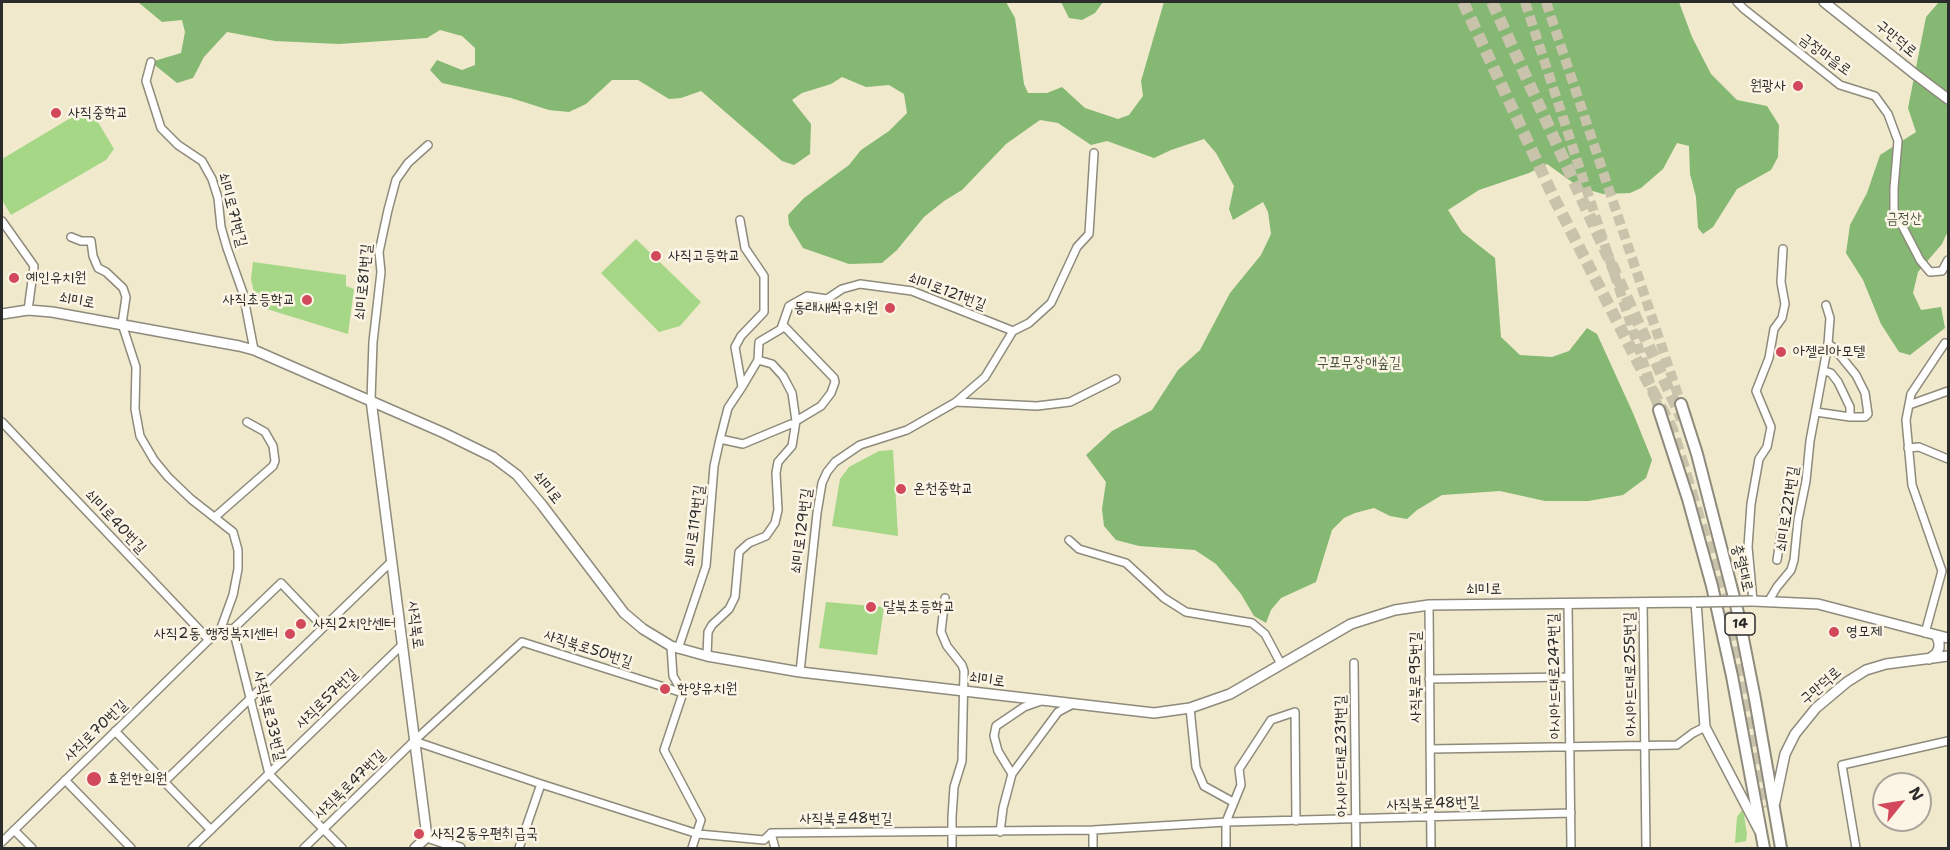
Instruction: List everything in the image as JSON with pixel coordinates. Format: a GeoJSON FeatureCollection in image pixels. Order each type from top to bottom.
{"type":"FeatureCollection","features":[{"type":"Feature","properties":{"kind":"main road","name":"구만덕로"},"geometry":{"type":"LineString","coordinates":[[1824,2],[1948,99]]}},
{"type":"Feature","properties":{"kind":"main road","name":"쇠미로"},"geometry":{"type":"LineString","coordinates":[[2,314],[28,310],[222,342],[254,350],[371,400],[493,457],[517,475],[624,613],[643,629],[675,647],[707,656],[800,672],[1154,713],[1190,708],[1230,694],[1351,624],[1395,610],[1429,605],[1643,602],[1818,604],[1944,636]]}},
{"type":"Feature","properties":{"kind":"main road","name":"사직북로"},"geometry":{"type":"LineString","coordinates":[[371,400],[427,837]]}},
{"type":"Feature","properties":{"kind":"main road","name":"충렬대로"},"geometry":{"type":"LineString","coordinates":[[1681,404],[1703,476],[1738,613],[1781,849]]}},
{"type":"Feature","properties":{"kind":"main road"},"geometry":{"type":"LineString","coordinates":[[1659,410],[1688,499],[1712,586],[1732,676],[1764,849]]}},
{"type":"Feature","properties":{"kind":"main road"},"geometry":{"type":"LineString","coordinates":[[1696,602],[1705,727],[1761,835]]}},
{"type":"Feature","properties":{"kind":"main road"},"geometry":{"type":"LineString","coordinates":[[1929,659],[1936,654],[1939,642],[1944,636]]}},
{"type":"Feature","properties":{"kind":"main road","name":"구만덕로"},"geometry":{"type":"LineString","coordinates":[[1774,808],[1785,754],[1795,734],[1815,708],[1846,682],[1866,670],[1886,664],[1948,656]]}},
{"type":"Feature","properties":{"kind":"main road"},"geometry":{"type":"LineString","coordinates":[[415,849],[427,837],[460,849]]}},
{"type":"Feature","properties":{"kind":"street","name":"금정마을로"},"geometry":{"type":"LineString","coordinates":[[1737,2],[1840,85],[1875,96],[1888,114],[1898,141],[1894,210],[1920,260],[1930,272],[1942,271],[1948,260]]}},
{"type":"Feature","properties":{"kind":"street","name":"쇠미로71번길"},"geometry":{"type":"LineString","coordinates":[[151,62],[146,81],[161,128],[178,146],[202,161],[212,179],[218,198],[221,227],[243,293],[254,350]]}},
{"type":"Feature","properties":{"kind":"street","name":"쇠미로81번길"},"geometry":{"type":"LineString","coordinates":[[371,400],[373,342],[381,272],[379,252],[396,180],[408,163],[428,145]]}},
{"type":"Feature","properties":{"kind":"street","name":"쇠미로129번길"},"geometry":{"type":"LineString","coordinates":[[800,672],[817,513],[822,483],[827,472],[835,462],[860,445],[907,430],[956,402],[985,377],[1013,332],[1029,323],[1052,303],[1077,247],[1089,234],[1094,153]]}},
{"type":"Feature","properties":{"kind":"street"},"geometry":{"type":"LineString","coordinates":[[740,220],[745,248],[764,276],[764,312],[741,336],[735,346],[742,387]]}},
{"type":"Feature","properties":{"kind":"street"},"geometry":{"type":"LineString","coordinates":[[2,221],[34,266],[28,310]]}},
{"type":"Feature","properties":{"kind":"street"},"geometry":{"type":"LineString","coordinates":[[71,237],[81,241],[91,241],[93,256],[98,268],[106,272],[123,288],[126,297],[122,324],[136,367],[135,409],[140,436],[154,460],[168,477],[191,499],[233,532],[238,550],[238,569],[233,595],[221,628],[232,629],[281,584],[324,627]]}},
{"type":"Feature","properties":{"kind":"street"},"geometry":{"type":"LineString","coordinates":[[1753,602],[1748,547],[1751,504],[1760,459],[1767,447],[1771,426],[1756,391],[1769,358],[1774,329],[1782,318],[1785,304],[1781,282],[1783,249]]}},
{"type":"Feature","properties":{"kind":"street","name":"쇠미로121번길"},"geometry":{"type":"LineString","coordinates":[[758,360],[759,342],[781,329],[789,306],[807,296],[827,299],[842,289],[860,284],[912,291],[1013,332]]}},
{"type":"Feature","properties":{"kind":"street","name":"쇠미로221번길"},"geometry":{"type":"LineString","coordinates":[[1768,602],[1791,570],[1806,481],[1810,441],[1828,344],[1830,318],[1826,305]]}},
{"type":"Feature","properties":{"kind":"street"},"geometry":{"type":"LineString","coordinates":[[720,439],[743,444],[795,423],[821,406],[831,393],[834,378],[783,325]]}},
{"type":"Feature","properties":{"kind":"street"},"geometry":{"type":"LineString","coordinates":[[1925,633],[1945,571],[1912,485],[1906,420],[1911,394],[1946,343]]}},
{"type":"Feature","properties":{"kind":"street"},"geometry":{"type":"LineString","coordinates":[[1816,412],[1850,417],[1865,417],[1868,414],[1865,393],[1856,375],[1828,344]]}},
{"type":"Feature","properties":{"kind":"street"},"geometry":{"type":"LineString","coordinates":[[707,656],[708,632],[729,609],[735,597],[739,552],[749,543],[766,536],[776,523],[778,462],[792,446],[795,423],[792,393],[783,376],[772,364],[758,360]]}},
{"type":"Feature","properties":{"kind":"street","name":"쇠미로119번길"},"geometry":{"type":"LineString","coordinates":[[675,647],[706,566],[714,466],[728,408],[758,360]]}},
{"type":"Feature","properties":{"kind":"street"},"geometry":{"type":"LineString","coordinates":[[1824,371],[1831,373],[1841,388],[1850,407],[1850,417]]}},
{"type":"Feature","properties":{"kind":"street"},"geometry":{"type":"LineString","coordinates":[[956,402],[1038,406],[1070,402],[1116,379]]}},
{"type":"Feature","properties":{"kind":"street"},"geometry":{"type":"LineString","coordinates":[[1909,405],[1948,392]]}},
{"type":"Feature","properties":{"kind":"street","name":"쇠미로40번길"},"geometry":{"type":"LineString","coordinates":[[2,422],[209,640]]}},
{"type":"Feature","properties":{"kind":"street"},"geometry":{"type":"LineString","coordinates":[[215,517],[273,466],[275,461],[273,446],[266,432],[247,422]]}},
{"type":"Feature","properties":{"kind":"street"},"geometry":{"type":"LineString","coordinates":[[1908,448],[1919,447],[1948,459]]}},
{"type":"Feature","properties":{"kind":"street"},"geometry":{"type":"LineString","coordinates":[[1778,560],[1787,496]]}},
{"type":"Feature","properties":{"kind":"street"},"geometry":{"type":"LineString","coordinates":[[1784,521],[1798,523]]}},
{"type":"Feature","properties":{"kind":"street"},"geometry":{"type":"LineString","coordinates":[[1069,540],[1079,549],[1126,563],[1164,598],[1186,612],[1252,623],[1264,634],[1281,664]]}},
{"type":"Feature","properties":{"kind":"street"},"geometry":{"type":"LineString","coordinates":[[164,782],[392,561]]}},
{"type":"Feature","properties":{"kind":"street"},"geometry":{"type":"LineString","coordinates":[[945,598],[942,632],[946,646],[962,664],[963,692],[962,761],[954,787],[952,849]]}},
{"type":"Feature","properties":{"kind":"street","name":"아시아드대로255번길"},"geometry":{"type":"LineString","coordinates":[[1643,602],[1646,849]]}},
{"type":"Feature","properties":{"kind":"street","name":"아시아드대로247번길"},"geometry":{"type":"LineString","coordinates":[[1568,604],[1571,849]]}},
{"type":"Feature","properties":{"kind":"street","name":"사직북로95번길"},"geometry":{"type":"LineString","coordinates":[[1429,605],[1431,849]]}},
{"type":"Feature","properties":{"kind":"street","name":"사직로70번길"},"geometry":{"type":"LineString","coordinates":[[2,842],[221,628]]}},
{"type":"Feature","properties":{"kind":"street","name":"사직북로33번길"},"geometry":{"type":"LineString","coordinates":[[232,629],[269,774],[342,849]]}},
{"type":"Feature","properties":{"kind":"street","name":"사직북로50번길"},"geometry":{"type":"LineString","coordinates":[[414,741],[522,642],[682,693]]}},
{"type":"Feature","properties":{"kind":"street","name":"사직로57번길"},"geometry":{"type":"LineString","coordinates":[[192,849],[402,645]]}},
{"type":"Feature","properties":{"kind":"street"},"geometry":{"type":"LineString","coordinates":[[675,647],[673,676],[682,693],[664,750],[701,820],[692,849]]}},
{"type":"Feature","properties":{"kind":"street","name":"아시아드대로231번길"},"geometry":{"type":"LineString","coordinates":[[1354,663],[1356,849]]}},
{"type":"Feature","properties":{"kind":"street"},"geometry":{"type":"LineString","coordinates":[[1429,680],[1569,677]]}},
{"type":"Feature","properties":{"kind":"street"},"geometry":{"type":"LineString","coordinates":[[1012,774],[998,751],[994,736],[996,726],[1024,707],[1041,701]]}},
{"type":"Feature","properties":{"kind":"street"},"geometry":{"type":"LineString","coordinates":[[1000,831],[1003,808],[1012,774],[1058,712],[1072,704]]}},
{"type":"Feature","properties":{"kind":"street"},"geometry":{"type":"LineString","coordinates":[[1190,708],[1197,767],[1204,786],[1233,802]]}},
{"type":"Feature","properties":{"kind":"street"},"geometry":{"type":"LineString","coordinates":[[1226,849],[1226,822],[1241,785],[1239,769],[1271,720],[1295,712],[1296,821]]}},
{"type":"Feature","properties":{"kind":"street","name":"아시아드대로255번길"},"geometry":{"type":"LineString","coordinates":[[1645,746],[1677,745],[1705,727]]}},
{"type":"Feature","properties":{"kind":"street"},"geometry":{"type":"LineString","coordinates":[[116,731],[211,830]]}},
{"type":"Feature","properties":{"kind":"street","name":"사직북로48번길"},"geometry":{"type":"LineString","coordinates":[[414,741],[698,834],[765,840],[771,833],[1093,830],[1226,822],[1571,813]]}},
{"type":"Feature","properties":{"kind":"street","name":"사직북로47번길"},"geometry":{"type":"LineString","coordinates":[[304,849],[414,741]]}},
{"type":"Feature","properties":{"kind":"street"},"geometry":{"type":"LineString","coordinates":[[1856,849],[1842,765],[1948,741]]}},
{"type":"Feature","properties":{"kind":"street","name":"아시아드대로247번길"},"geometry":{"type":"LineString","coordinates":[[1570,748],[1645,746]]}},
{"type":"Feature","properties":{"kind":"street"},"geometry":{"type":"LineString","coordinates":[[1430,749],[1570,748]]}},
{"type":"Feature","properties":{"kind":"street"},"geometry":{"type":"LineString","coordinates":[[65,780],[131,849]]}},
{"type":"Feature","properties":{"kind":"street"},"geometry":{"type":"LineString","coordinates":[[519,849],[541,784]]}},
{"type":"Feature","properties":{"kind":"street"},"geometry":{"type":"LineString","coordinates":[[14,830],[32,849]]}},
{"type":"Feature","properties":{"kind":"street"},"geometry":{"type":"LineString","coordinates":[[1093,830],[1094,849]]}},
{"type":"Feature","properties":{"kind":"street"},"geometry":{"type":"LineString","coordinates":[[771,833],[775,849]]}},
{"type":"Feature","properties":{"kind":"green space","name":"구포무장애숲길"},"geometry":{"type":"Polygon","coordinates":[[[138,2],[1006,2],[1015,18],[1024,84],[1028,93],[1047,93],[1062,87],[1085,108],[1118,119],[1129,115],[1143,96],[1141,81],[1164,2],[1679,2],[1692,37],[1711,74],[1737,100],[1767,106],[1779,125],[1778,157],[1771,170],[1737,189],[1713,227],[1703,234],[1698,228],[1696,197],[1690,174],[1689,146],[1677,143],[1663,169],[1641,188],[1630,193],[1603,194],[1579,187],[1547,164],[1529,173],[1479,190],[1448,210],[1462,232],[1495,258],[1501,337],[1520,355],[1552,357],[1569,351],[1587,328],[1597,334],[1652,460],[1646,478],[1623,495],[1588,501],[1545,501],[1500,491],[1442,495],[1407,519],[1390,516],[1374,508],[1355,513],[1344,518],[1332,530],[1316,582],[1281,598],[1271,610],[1266,623],[1254,616],[1241,594],[1216,564],[1195,550],[1139,546],[1116,540],[1104,526],[1102,509],[1106,482],[1086,455],[1112,431],[1152,410],[1178,370],[1200,350],[1230,293],[1261,255],[1271,234],[1268,212],[1263,202],[1233,220],[1229,209],[1234,186],[1216,153],[1204,139],[1154,158],[1107,141],[1091,145],[1058,123],[1040,120],[1006,144],[962,190],[924,217],[897,250],[882,263],[849,264],[803,248],[789,225],[788,215],[804,198],[849,165],[861,150],[889,131],[907,113],[904,94],[889,85],[866,87],[842,77],[831,84],[802,93],[792,100],[811,124],[810,154],[794,165],[782,161],[701,91],[681,98],[669,99],[638,80],[612,80],[586,104],[569,112],[549,110],[511,98],[442,83],[430,70],[437,60],[462,70],[475,65],[475,48],[462,36],[440,30],[427,38],[339,44],[275,41],[227,32],[204,57],[193,78],[177,83],[151,62],[181,53],[185,32],[182,20],[162,22],[138,2]]]}},
{"type":"Feature","properties":{"kind":"green space"},"geometry":{"type":"Polygon","coordinates":[[[1061,2],[1103,2],[1095,13],[1082,20],[1069,18],[1061,2]]]}},
{"type":"Feature","properties":{"kind":"green space","name":"금정산"},"geometry":{"type":"Polygon","coordinates":[[[1939,2],[1948,2],[1948,231],[1942,244],[1918,272],[1913,293],[1921,310],[1941,307],[1945,328],[1910,355],[1899,352],[1881,324],[1863,280],[1846,253],[1850,225],[1867,193],[1880,155],[1916,132],[1908,108],[1926,17],[1939,2]]]}},
{"type":"Feature","properties":{"kind":"green space"},"geometry":{"type":"Polygon","coordinates":[[[89,107],[114,149],[106,160],[11,215],[2,200],[2,159],[89,107]]]}},
{"type":"Feature","properties":{"kind":"green space"},"geometry":{"type":"Polygon","coordinates":[[[636,239],[701,302],[680,326],[659,332],[601,273],[636,239]]]}},
{"type":"Feature","properties":{"kind":"green space"},"geometry":{"type":"Polygon","coordinates":[[[253,262],[346,275],[346,286],[354,289],[348,334],[257,306],[251,279],[253,262]]]}},
{"type":"Feature","properties":{"kind":"green space"},"geometry":{"type":"Polygon","coordinates":[[[893,450],[898,536],[832,526],[840,479],[849,467],[879,451],[893,450]]]}},
{"type":"Feature","properties":{"kind":"green space"},"geometry":{"type":"Polygon","coordinates":[[[826,602],[884,607],[877,655],[819,648],[826,602]]]}},
{"type":"Feature","properties":{"kind":"green space"},"geometry":{"type":"Polygon","coordinates":[[[1742,810],[1747,834],[1746,841],[1735,843],[1737,817],[1742,810]]]}},
{"type":"Feature","properties":{"kind":"tunnel"},"geometry":{"type":"LineString","coordinates":[[1463,2],[1553,196],[1672,429],[1729,617],[1762,808]]}},
{"type":"Feature","properties":{"kind":"tunnel"},"geometry":{"type":"LineString","coordinates":[[1492,2],[1682,419]]}},
{"type":"Feature","properties":{"kind":"tunnel"},"geometry":{"type":"LineString","coordinates":[[1525,2],[1659,410]]}},
{"type":"Feature","properties":{"kind":"tunnel"},"geometry":{"type":"LineString","coordinates":[[1546,2],[1681,404]]}},
{"type":"Feature","properties":{"kind":"place","name":"원광사"},"geometry":{"type":"Point","coordinates":[1798,86]}},
{"type":"Feature","properties":{"kind":"place","name":"사직중학교"},"geometry":{"type":"Point","coordinates":[56,113]}},
{"type":"Feature","properties":{"kind":"place","name":"사직고등학교"},"geometry":{"type":"Point","coordinates":[656,256]}},
{"type":"Feature","properties":{"kind":"place","name":"예인유치원"},"geometry":{"type":"Point","coordinates":[14,278]}},
{"type":"Feature","properties":{"kind":"place","name":"사직초등학교"},"geometry":{"type":"Point","coordinates":[307,300]}},
{"type":"Feature","properties":{"kind":"place","name":"동래새싹유치원"},"geometry":{"type":"Point","coordinates":[890,308]}},
{"type":"Feature","properties":{"kind":"place","name":"아젤리아모텔"},"geometry":{"type":"Point","coordinates":[1781,352]}},
{"type":"Feature","properties":{"kind":"place","name":"온천중학교"},"geometry":{"type":"Point","coordinates":[901,489]}},
{"type":"Feature","properties":{"kind":"place","name":"달북초등학교"},"geometry":{"type":"Point","coordinates":[871,607]}},
{"type":"Feature","properties":{"kind":"place","name":"사직2치안센터"},"geometry":{"type":"Point","coordinates":[301,624]}},
{"type":"Feature","properties":{"kind":"place","name":"영모제"},"geometry":{"type":"Point","coordinates":[1834,632]}},
{"type":"Feature","properties":{"kind":"place","name":"사직2동 행정복지센터"},"geometry":{"type":"Point","coordinates":[290,634]}},
{"type":"Feature","properties":{"kind":"place","name":"한양유치원"},"geometry":{"type":"Point","coordinates":[665,689]}},
{"type":"Feature","properties":{"kind":"place","name":"효원한의원"},"geometry":{"type":"Point","coordinates":[94,779]}},
{"type":"Feature","properties":{"kind":"place","name":"사직2동우편취급국"},"geometry":{"type":"Point","coordinates":[419,834]}}]}
